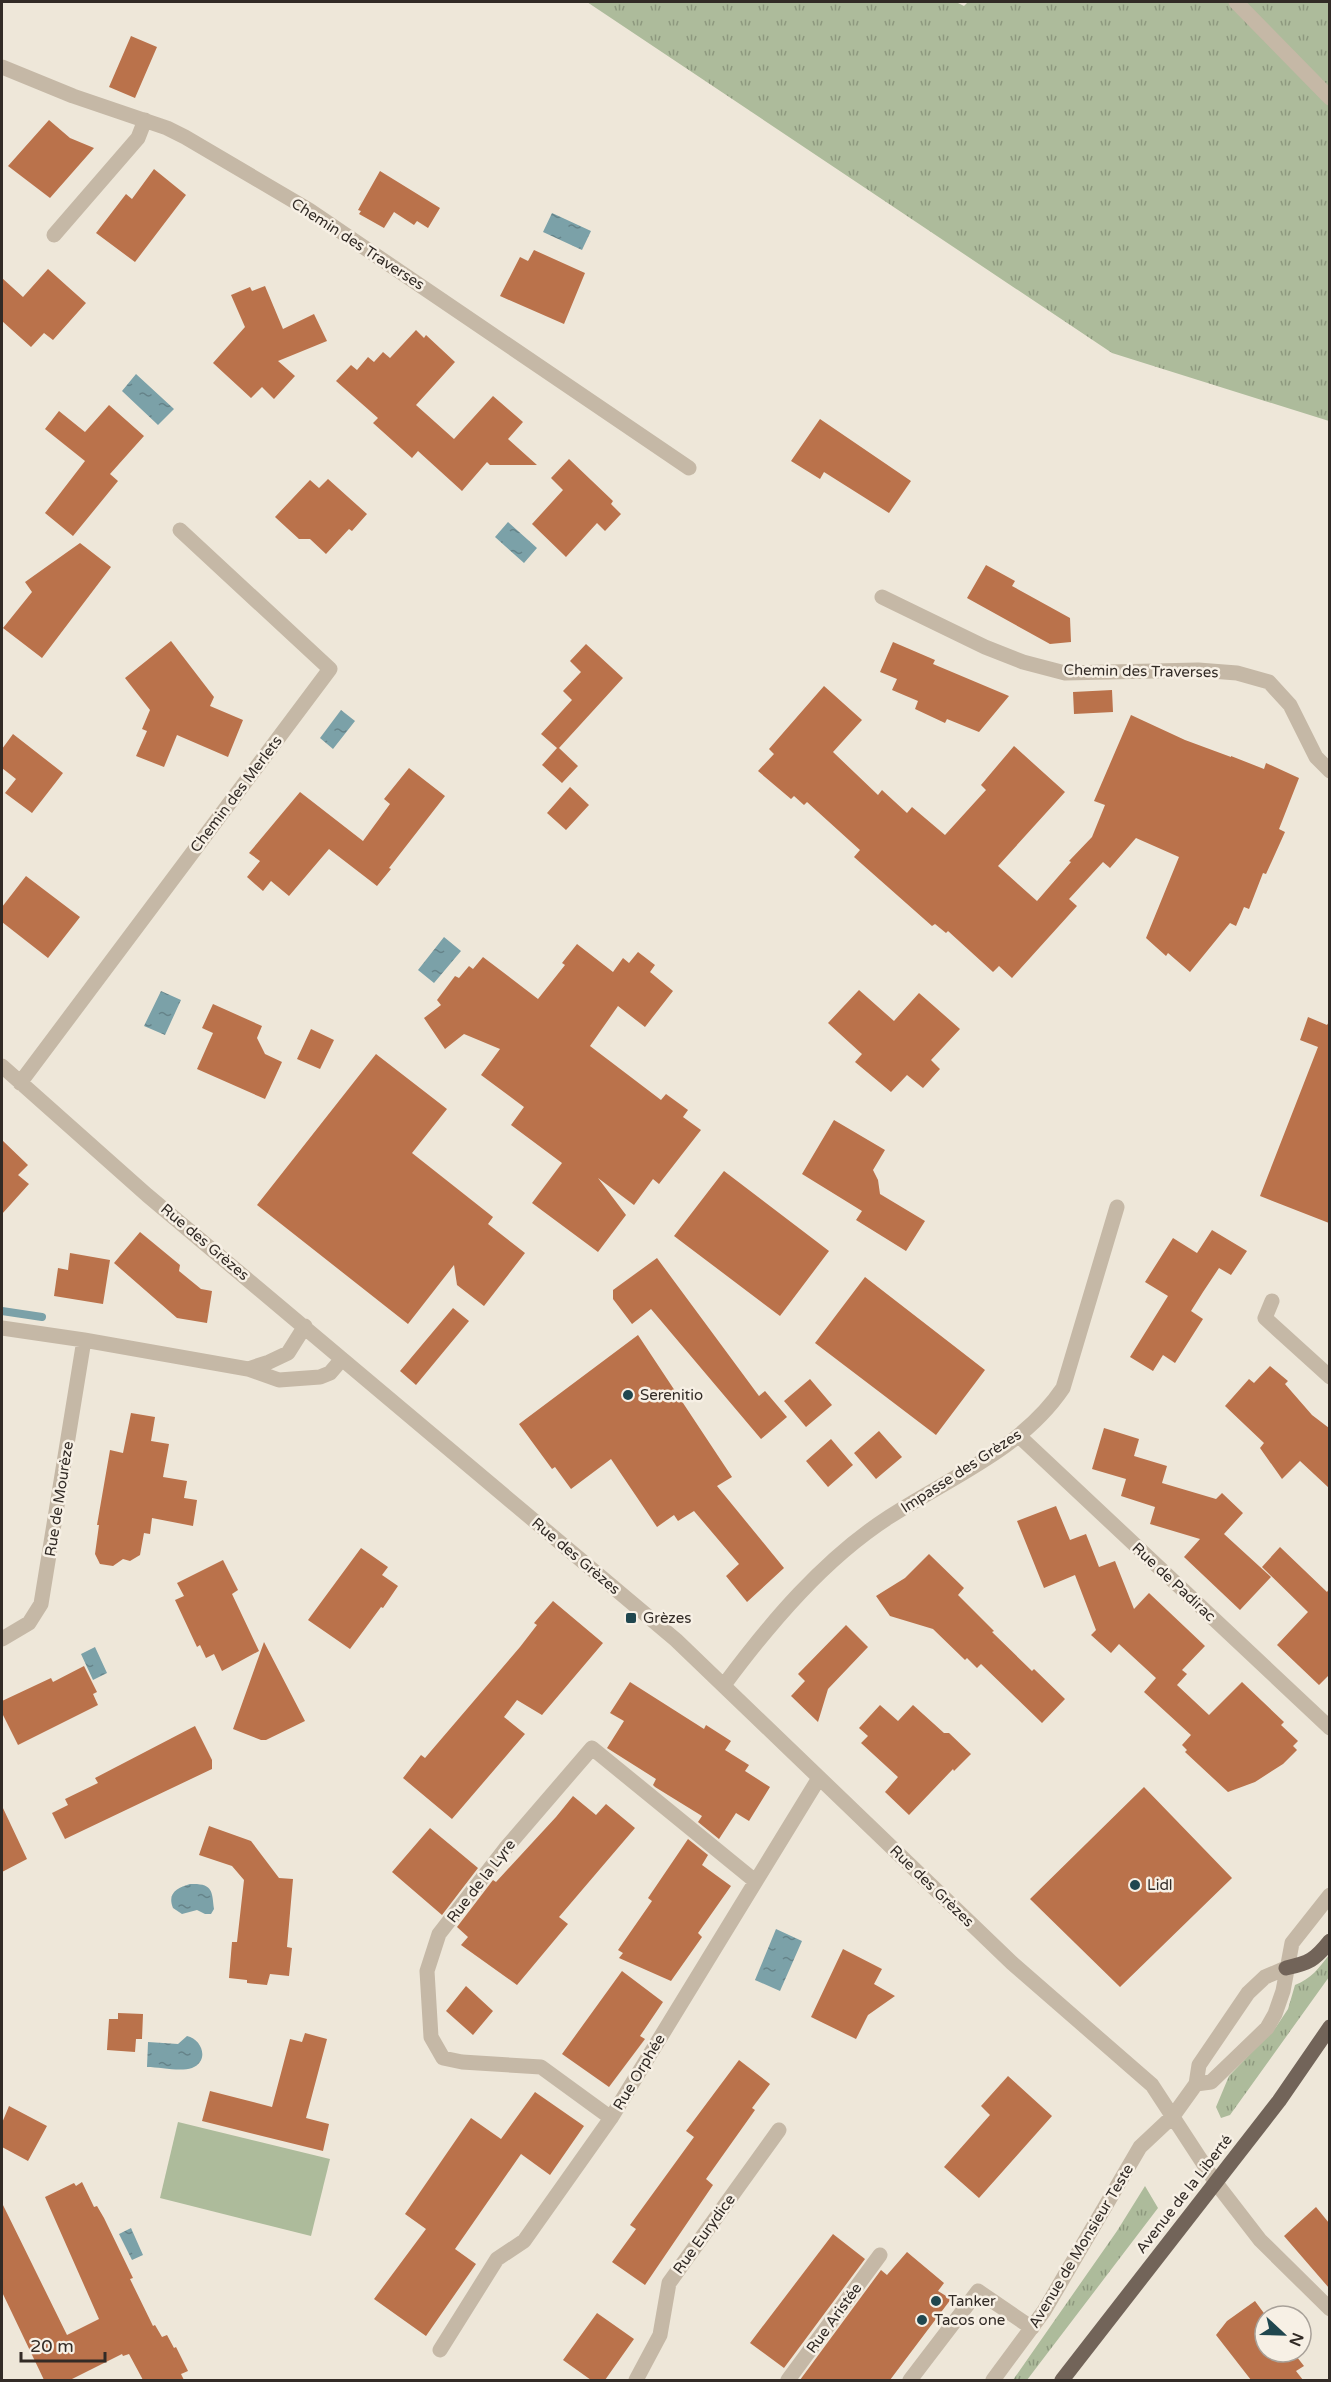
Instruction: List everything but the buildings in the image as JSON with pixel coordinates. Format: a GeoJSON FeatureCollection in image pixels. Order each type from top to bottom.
{"type":"FeatureCollection","features":[{"type":"Feature","properties":{"kind":"main road"},"geometry":{"type":"LineString","coordinates":[[1286,1968],[1305,1964],[1317,1957],[1329,1941]]}},
{"type":"Feature","properties":{"kind":"main road","name":"Avenue de la Liberté"},"geometry":{"type":"LineString","coordinates":[[1062,2380],[1279,2101],[1329,2027]]}},
{"type":"Feature","properties":{"kind":"street"},"geometry":{"type":"LineString","coordinates":[[1236,2],[1329,98]]}},
{"type":"Feature","properties":{"kind":"street","name":"Chemin des Traverses"},"geometry":{"type":"LineString","coordinates":[[2,67],[185,137],[309,210],[689,468]]}},
{"type":"Feature","properties":{"kind":"street"},"geometry":{"type":"LineString","coordinates":[[54,235],[138,138],[145,120]]}},
{"type":"Feature","properties":{"kind":"street","name":"Chemin des Merlets"},"geometry":{"type":"LineString","coordinates":[[20,1083],[330,669],[180,530]]}},
{"type":"Feature","properties":{"kind":"street","name":"Chemin des Traverses"},"geometry":{"type":"LineString","coordinates":[[882,597],[1023,662],[1065,673],[1198,670],[1237,673],[1269,682],[1290,705],[1316,757],[1329,771]]}},
{"type":"Feature","properties":{"kind":"street","name":"Rue des Grèzes"},"geometry":{"type":"LineString","coordinates":[[2,1066],[147,1195],[638,1608],[724,1685],[1012,1963],[1152,2085],[1216,2183],[1260,2241],[1329,2309]]}},
{"type":"Feature","properties":{"kind":"street","name":"Impasse des Grèzes"},"geometry":{"type":"LineString","coordinates":[[724,1685],[779,1616],[856,1540],[1019,1436],[1051,1407],[1063,1388],[1118,1207]]}},
{"type":"Feature","properties":{"kind":"street"},"geometry":{"type":"LineString","coordinates":[[1272,1301],[1265,1318],[1329,1377]]}},
{"type":"Feature","properties":{"kind":"street"},"geometry":{"type":"LineString","coordinates":[[248,1369],[288,1353],[305,1326]]}},
{"type":"Feature","properties":{"kind":"street"},"geometry":{"type":"LineString","coordinates":[[2,1328],[248,1369],[279,1380],[320,1377],[330,1373],[342,1359]]}},
{"type":"Feature","properties":{"kind":"street","name":"Rue de Mourèze"},"geometry":{"type":"LineString","coordinates":[[2,1639],[29,1623],[41,1604],[84,1340]]}},
{"type":"Feature","properties":{"kind":"street","name":"Rue de Padirac"},"geometry":{"type":"LineString","coordinates":[[1019,1436],[1329,1728]]}},
{"type":"Feature","properties":{"kind":"street","name":"Rue de la Lyre"},"geometry":{"type":"LineString","coordinates":[[611,2118],[541,2067],[462,2062],[444,2058],[431,2037],[427,1971],[439,1934],[505,1849],[592,1748],[755,1881]]}},
{"type":"Feature","properties":{"kind":"street","name":"Rue Orphée"},"geometry":{"type":"LineString","coordinates":[[440,2350],[497,2259],[524,2241],[611,2118],[819,1778]]}},
{"type":"Feature","properties":{"kind":"street"},"geometry":{"type":"LineString","coordinates":[[1286,1968],[1265,1977],[1248,1993],[1199,2065],[1196,2084],[1211,2082],[1266,2028],[1275,2014],[1283,1991],[1292,1943],[1329,1895]]}},
{"type":"Feature","properties":{"kind":"street","name":"Avenue de Monsieur Teste"},"geometry":{"type":"LineString","coordinates":[[993,2380],[1032,2328],[1140,2147],[1173,2116],[1196,2084]]}},
{"type":"Feature","properties":{"kind":"street","name":"Rue Eurydice"},"geometry":{"type":"LineString","coordinates":[[636,2380],[660,2335],[669,2283],[778,2130]]}},
{"type":"Feature","properties":{"kind":"street","name":"Rue Aristée"},"geometry":{"type":"LineString","coordinates":[[788,2380],[880,2255]]}},
{"type":"Feature","properties":{"kind":"street"},"geometry":{"type":"LineString","coordinates":[[910,2380],[978,2291],[1032,2328]]}},
{"type":"Feature","properties":{"kind":"green space"},"geometry":{"type":"Polygon","coordinates":[[[587,2],[956,2],[964,6],[968,2],[1329,2],[1329,421],[1112,353],[587,2]]]}},
{"type":"Feature","properties":{"kind":"green space"},"geometry":{"type":"Polygon","coordinates":[[[1329,1955],[1329,1977],[1230,2115],[1221,2118],[1216,2107],[1229,2076],[1276,2027],[1288,2009],[1295,1985],[1318,1969],[1329,1955]]]}},
{"type":"Feature","properties":{"kind":"green space"},"geometry":{"type":"Polygon","coordinates":[[[178,2122],[330,2159],[311,2236],[160,2198],[178,2122]]]}},
{"type":"Feature","properties":{"kind":"green space"},"geometry":{"type":"Polygon","coordinates":[[[1145,2186],[1158,2208],[1027,2380],[1013,2380],[1117,2231],[1145,2186]]]}},
{"type":"Feature","properties":{"kind":"water"},"geometry":{"type":"Polygon","coordinates":[[[552,213],[591,231],[582,250],[543,232],[552,213]]]}},
{"type":"Feature","properties":{"kind":"water"},"geometry":{"type":"Polygon","coordinates":[[[136,374],[174,409],[158,425],[122,391],[136,374]]]}},
{"type":"Feature","properties":{"kind":"water"},"geometry":{"type":"Polygon","coordinates":[[[508,522],[537,548],[524,563],[495,537],[508,522]]]}},
{"type":"Feature","properties":{"kind":"water"},"geometry":{"type":"Polygon","coordinates":[[[341,710],[355,721],[333,749],[320,738],[341,710]]]}},
{"type":"Feature","properties":{"kind":"water"},"geometry":{"type":"Polygon","coordinates":[[[444,937],[461,951],[434,983],[418,970],[444,937]]]}},
{"type":"Feature","properties":{"kind":"water"},"geometry":{"type":"Polygon","coordinates":[[[161,991],[181,1000],[165,1035],[144,1026],[161,991]]]}},
{"type":"Feature","properties":{"kind":"water"},"geometry":{"type":"Polygon","coordinates":[[[95,1647],[107,1673],[93,1680],[81,1654],[95,1647]]]}},
{"type":"Feature","properties":{"kind":"water"},"geometry":{"type":"Polygon","coordinates":[[[190,1884],[203,1885],[210,1889],[214,1909],[211,1914],[197,1910],[182,1914],[173,1908],[171,1898],[174,1892],[190,1884]]]}},
{"type":"Feature","properties":{"kind":"water"},"geometry":{"type":"Polygon","coordinates":[[[776,1929],[802,1941],[780,1991],[755,1980],[776,1929]]]}},
{"type":"Feature","properties":{"kind":"water"},"geometry":{"type":"Polygon","coordinates":[[[187,2036],[197,2041],[202,2050],[198,2065],[182,2070],[147,2067],[148,2042],[178,2044],[187,2036]]]}},
{"type":"Feature","properties":{"kind":"water"},"geometry":{"type":"Polygon","coordinates":[[[131,2228],[143,2255],[132,2260],[119,2234],[131,2228]]]}},
{"type":"Feature","properties":{"kind":"waterway"},"geometry":{"type":"LineString","coordinates":[[2,1311],[42,1317]]}},
{"type":"Feature","properties":{"kind":"place","name":"Serenitio"},"geometry":{"type":"Point","coordinates":[628,1395]}},
{"type":"Feature","properties":{"kind":"place","name":"Grèzes"},"geometry":{"type":"Point","coordinates":[631,1618]}},
{"type":"Feature","properties":{"kind":"place","name":"Lidl"},"geometry":{"type":"Point","coordinates":[1135,1885]}},
{"type":"Feature","properties":{"kind":"place","name":"Tanker"},"geometry":{"type":"Point","coordinates":[936,2301]}},
{"type":"Feature","properties":{"kind":"place","name":"Tacos one"},"geometry":{"type":"Point","coordinates":[922,2320]}}]}
